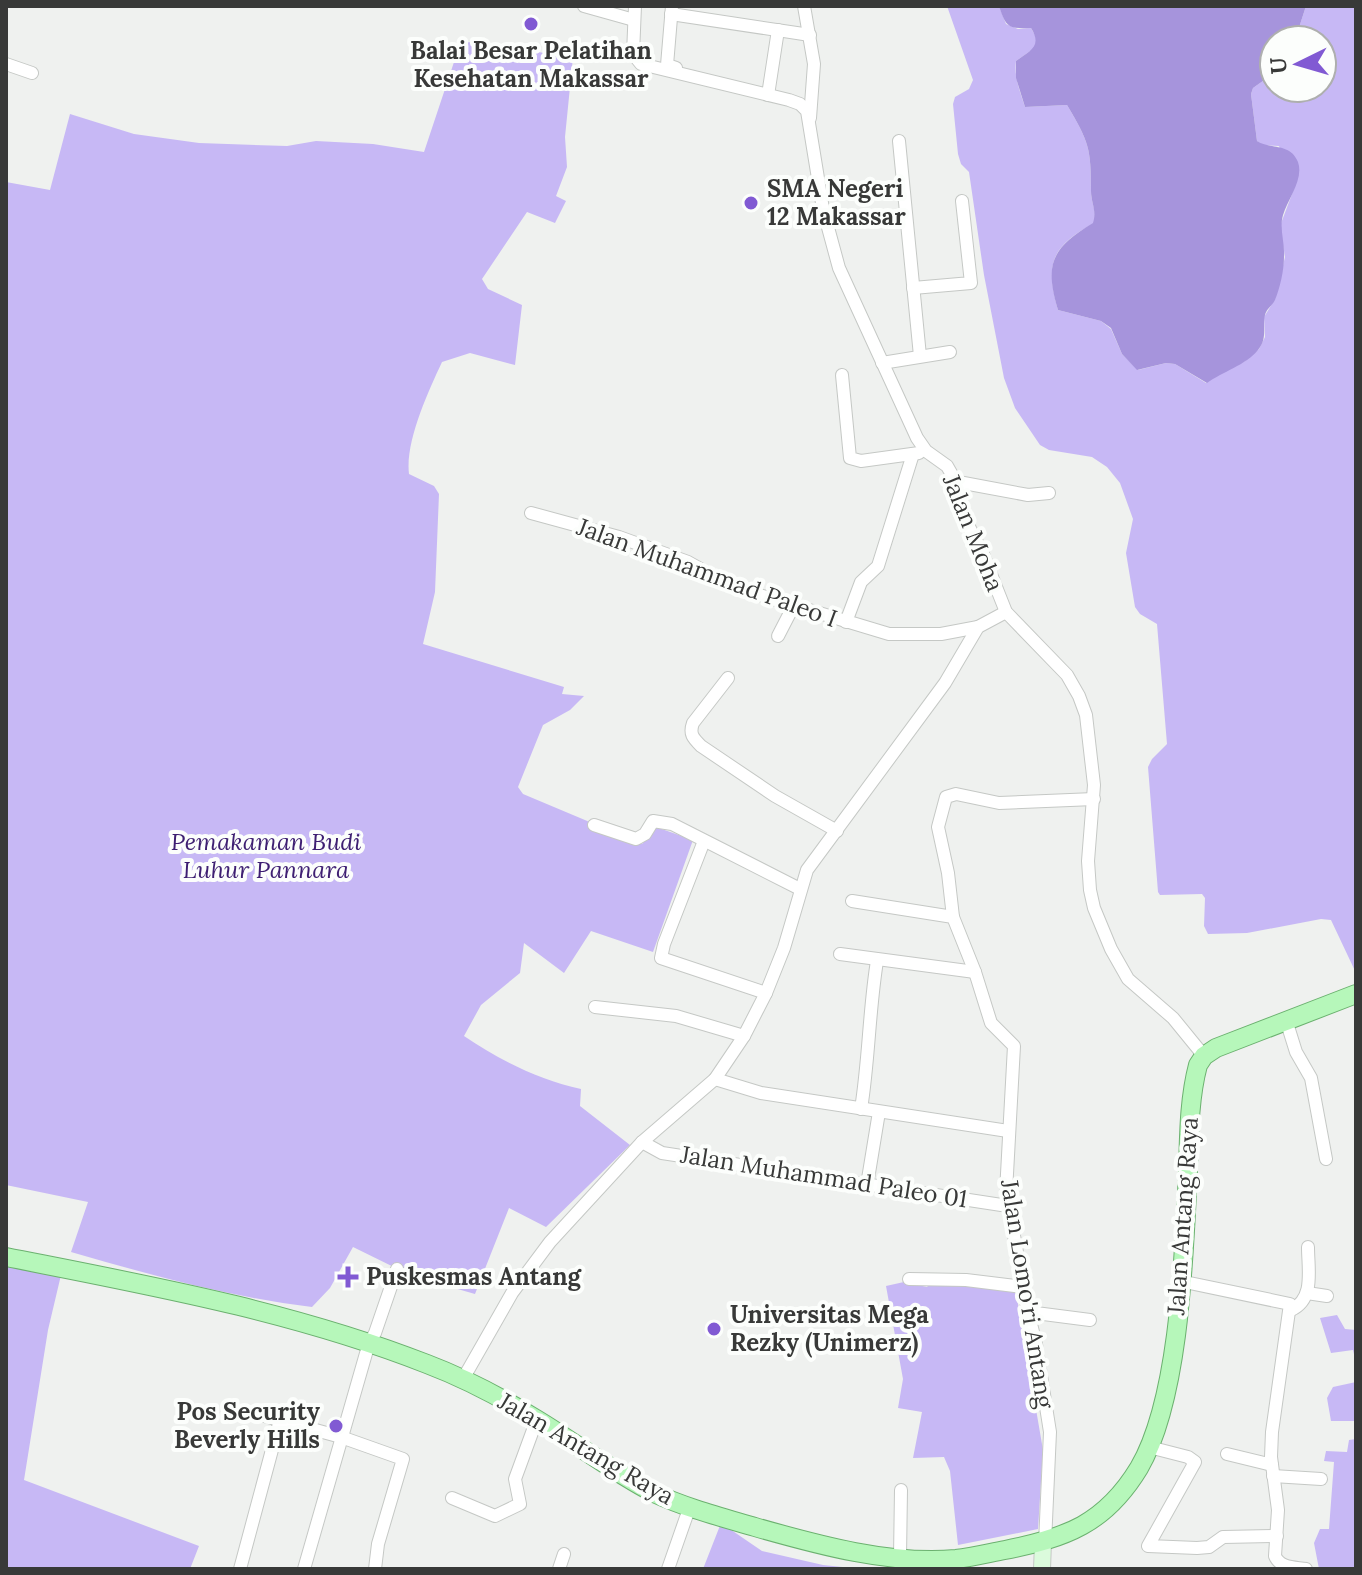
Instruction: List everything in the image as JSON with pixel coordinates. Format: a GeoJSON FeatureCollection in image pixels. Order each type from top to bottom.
{"type":"FeatureCollection","features":[{"type":"Feature","properties":{"kind":"main road"},"geometry":{"type":"LineString","coordinates":[[1204,1056],[1216,1048],[1356,994]]}},
{"type":"Feature","properties":{"kind":"main road","name":"Jalan Antang Raya"},"geometry":{"type":"LineString","coordinates":[[6,1257],[255,1310],[369,1343],[463,1379],[537,1419],[639,1485],[690,1506],[800,1541],[839,1549],[900,1557],[952,1559],[1044,1543],[1066,1535],[1112,1506],[1149,1447],[1163,1406],[1180,1281],[1194,1086],[1198,1065],[1204,1056]]}},
{"type":"Feature","properties":{"kind":"main road"},"geometry":{"type":"LineString","coordinates":[[1042,1569],[1044,1543]]}},
{"type":"Feature","properties":{"kind":"street"},"geometry":{"type":"LineString","coordinates":[[584,6],[626,14]]}},
{"type":"Feature","properties":{"kind":"street"},"geometry":{"type":"LineString","coordinates":[[626,14],[635,6]]}},
{"type":"Feature","properties":{"kind":"street","name":"Jalan Moha"},"geometry":{"type":"LineString","coordinates":[[804,6],[814,64],[810,118],[830,236],[839,268],[917,438],[919,452],[947,466],[966,521],[1006,612],[1067,675],[1079,696],[1088,731],[1094,799],[1088,861],[1092,899],[1101,926],[1128,979],[1173,1018],[1204,1056]]}},
{"type":"Feature","properties":{"kind":"street"},"geometry":{"type":"LineString","coordinates":[[767,94],[760,86],[667,65],[671,10],[810,35]]}},
{"type":"Feature","properties":{"kind":"street"},"geometry":{"type":"LineString","coordinates":[[626,14],[633,54],[641,64],[800,104],[810,118]]}},
{"type":"Feature","properties":{"kind":"street"},"geometry":{"type":"LineString","coordinates":[[767,94],[778,30]]}},
{"type":"Feature","properties":{"kind":"street"},"geometry":{"type":"LineString","coordinates":[[6,64],[32,73]]}},
{"type":"Feature","properties":{"kind":"street"},"geometry":{"type":"LineString","coordinates":[[899,141],[920,356]]}},
{"type":"Feature","properties":{"kind":"street"},"geometry":{"type":"LineString","coordinates":[[913,288],[971,283],[962,201]]}},
{"type":"Feature","properties":{"kind":"street"},"geometry":{"type":"LineString","coordinates":[[882,363],[950,352]]}},
{"type":"Feature","properties":{"kind":"street"},"geometry":{"type":"LineString","coordinates":[[842,375],[850,458],[861,461],[919,452],[878,566],[861,582],[846,622]]}},
{"type":"Feature","properties":{"kind":"street"},"geometry":{"type":"LineString","coordinates":[[953,481],[1028,495],[1049,493]]}},
{"type":"Feature","properties":{"kind":"street","name":"Jalan Muhammad Paleo I"},"geometry":{"type":"LineString","coordinates":[[531,513],[662,552],[704,569],[724,582],[846,622],[901,635],[941,634],[978,627]]}},
{"type":"Feature","properties":{"kind":"street"},"geometry":{"type":"LineString","coordinates":[[778,636],[794,605]]}},
{"type":"Feature","properties":{"kind":"street"},"geometry":{"type":"LineString","coordinates":[[463,1379],[512,1293],[535,1260],[642,1142],[715,1079],[744,1036],[766,993],[784,948],[807,870],[945,683],[978,627],[1006,612]]}},
{"type":"Feature","properties":{"kind":"street"},"geometry":{"type":"LineString","coordinates":[[728,678],[693,723],[690,731],[692,737],[775,796],[837,831]]}},
{"type":"Feature","properties":{"kind":"street"},"geometry":{"type":"LineString","coordinates":[[840,954],[975,972],[953,917],[938,827],[946,797],[956,794],[999,803],[1094,799]]}},
{"type":"Feature","properties":{"kind":"street"},"geometry":{"type":"LineString","coordinates":[[594,825],[640,839],[653,821],[672,824],[800,889]]}},
{"type":"Feature","properties":{"kind":"street"},"geometry":{"type":"LineString","coordinates":[[704,841],[661,958],[766,993]]}},
{"type":"Feature","properties":{"kind":"street"},"geometry":{"type":"LineString","coordinates":[[852,901],[953,917]]}},
{"type":"Feature","properties":{"kind":"street"},"geometry":{"type":"LineString","coordinates":[[861,1109],[871,1039],[871,997],[877,961]]}},
{"type":"Feature","properties":{"kind":"street","name":"Jalan Lomo'ri Antang"},"geometry":{"type":"LineString","coordinates":[[975,972],[991,1023],[1014,1046],[1008,1131],[1008,1206],[1050,1432],[1044,1543]]}},
{"type":"Feature","properties":{"kind":"street"},"geometry":{"type":"LineString","coordinates":[[595,1007],[676,1016],[744,1036]]}},
{"type":"Feature","properties":{"kind":"street"},"geometry":{"type":"LineString","coordinates":[[1286,1020],[1296,1052],[1311,1078],[1326,1159]]}},
{"type":"Feature","properties":{"kind":"street"},"geometry":{"type":"LineString","coordinates":[[715,1079],[761,1093],[1008,1131]]}},
{"type":"Feature","properties":{"kind":"street"},"geometry":{"type":"LineString","coordinates":[[867,1185],[879,1112]]}},
{"type":"Feature","properties":{"kind":"street","name":"Jalan Muhammad Paleo 01"},"geometry":{"type":"LineString","coordinates":[[642,1142],[662,1153],[1008,1206]]}},
{"type":"Feature","properties":{"kind":"street"},"geometry":{"type":"LineString","coordinates":[[1291,1310],[1303,1303],[1307,1293],[1308,1247]]}},
{"type":"Feature","properties":{"kind":"street"},"geometry":{"type":"LineString","coordinates":[[304,1569],[369,1343],[397,1269]]}},
{"type":"Feature","properties":{"kind":"street"},"geometry":{"type":"LineString","coordinates":[[909,1279],[966,1280],[1023,1287]]}},
{"type":"Feature","properties":{"kind":"street"},"geometry":{"type":"LineString","coordinates":[[1180,1281],[1289,1302],[1291,1310],[1271,1445],[1278,1510],[1275,1556],[1286,1566],[1306,1569]]}},
{"type":"Feature","properties":{"kind":"street"},"geometry":{"type":"LineString","coordinates":[[1307,1293],[1327,1296]]}},
{"type":"Feature","properties":{"kind":"street"},"geometry":{"type":"LineString","coordinates":[[1028,1312],[1090,1320]]}},
{"type":"Feature","properties":{"kind":"street"},"geometry":{"type":"LineString","coordinates":[[261,1415],[341,1437],[397,1456],[403,1461],[378,1544],[375,1569]]}},
{"type":"Feature","properties":{"kind":"street"},"geometry":{"type":"LineString","coordinates":[[452,1498],[495,1516],[520,1504],[515,1479],[537,1419]]}},
{"type":"Feature","properties":{"kind":"street"},"geometry":{"type":"LineString","coordinates":[[240,1569],[280,1420]]}},
{"type":"Feature","properties":{"kind":"street"},"geometry":{"type":"LineString","coordinates":[[1149,1447],[1188,1457],[1195,1462],[1148,1545],[1150,1547],[1209,1547],[1223,1537],[1277,1536]]}},
{"type":"Feature","properties":{"kind":"street"},"geometry":{"type":"LineString","coordinates":[[1227,1454],[1273,1470],[1321,1479]]}},
{"type":"Feature","properties":{"kind":"street"},"geometry":{"type":"LineString","coordinates":[[900,1557],[901,1490]]}},
{"type":"Feature","properties":{"kind":"street"},"geometry":{"type":"LineString","coordinates":[[668,1569],[690,1506]]}},
{"type":"Feature","properties":{"kind":"street"},"geometry":{"type":"LineString","coordinates":[[559,1569],[564,1554]]}},
{"type":"Feature","properties":{"kind":"green space"},"geometry":{"type":"Polygon","coordinates":[[[947,6],[999,6],[1006,24],[1018,29],[1031,28],[1036,37],[1036,47],[1016,61],[1017,79],[1025,107],[1067,105],[1084,137],[1089,155],[1094,223],[1068,240],[1055,258],[1052,280],[1058,310],[1101,321],[1111,329],[1122,354],[1138,370],[1166,363],[1175,364],[1206,383],[1224,370],[1245,361],[1259,349],[1265,337],[1264,317],[1275,299],[1285,257],[1280,226],[1295,186],[1279,146],[1262,145],[1257,141],[1251,94],[1253,88],[1258,84],[1258,104],[1338,104],[1338,24],[1300,24],[1306,6],[1356,6],[1356,973],[1331,920],[1321,919],[1247,933],[1208,934],[1204,926],[1205,898],[1202,894],[1160,895],[1158,892],[1148,767],[1167,744],[1157,624],[1140,614],[1135,607],[1126,553],[1133,519],[1120,483],[1107,467],[1092,457],[1049,450],[1040,445],[1015,408],[1004,378],[984,275],[969,172],[961,164],[958,154],[953,104],[955,97],[969,89],[973,80],[947,6]]]}},
{"type":"Feature","properties":{"kind":"green space","name":"Pemakaman Budi Luhur Pannara"},"geometry":{"type":"Polygon","coordinates":[[[461,41],[573,57],[565,137],[567,167],[556,196],[566,201],[555,223],[527,212],[482,279],[488,289],[522,305],[515,365],[470,353],[442,362],[419,417],[410,447],[409,474],[434,486],[439,494],[435,592],[423,644],[564,687],[562,694],[584,696],[570,710],[543,725],[518,787],[523,794],[642,844],[656,827],[693,840],[653,952],[591,931],[564,973],[524,943],[520,973],[481,1005],[464,1036],[520,1068],[581,1089],[580,1106],[630,1145],[546,1227],[509,1208],[475,1294],[412,1276],[353,1247],[330,1288],[312,1307],[281,1303],[161,1277],[71,1252],[88,1202],[6,1185],[6,182],[50,190],[70,114],[134,134],[199,143],[287,146],[316,141],[373,144],[424,152],[461,41]]]}},
{"type":"Feature","properties":{"kind":"green space"},"geometry":{"type":"Polygon","coordinates":[[[6,1264],[61,1275],[48,1330],[24,1480],[199,1546],[190,1569],[6,1569],[6,1264]]]}},
{"type":"Feature","properties":{"kind":"green space"},"geometry":{"type":"Polygon","coordinates":[[[935,1278],[1015,1287],[1043,1450],[1038,1529],[958,1545],[950,1471],[944,1457],[913,1458],[922,1412],[898,1408],[903,1379],[886,1286],[904,1282],[927,1287],[935,1278]]]}},
{"type":"Feature","properties":{"kind":"green space"},"geometry":{"type":"Polygon","coordinates":[[[1337,1315],[1345,1329],[1356,1330],[1356,1363],[1353,1350],[1331,1353],[1320,1318],[1337,1315]]]}},
{"type":"Feature","properties":{"kind":"green space"},"geometry":{"type":"Polygon","coordinates":[[[1356,1382],[1356,1421],[1331,1421],[1327,1398],[1333,1387],[1356,1382]]]}},
{"type":"Feature","properties":{"kind":"green space"},"geometry":{"type":"Polygon","coordinates":[[[1356,1439],[1356,1569],[1319,1569],[1314,1543],[1320,1529],[1329,1529],[1334,1462],[1324,1461],[1326,1451],[1347,1452],[1349,1440],[1356,1439]]]}},
{"type":"Feature","properties":{"kind":"green space"},"geometry":{"type":"Polygon","coordinates":[[[721,1523],[762,1551],[823,1565],[862,1569],[703,1569],[721,1523]]]}},
{"type":"Feature","properties":{"kind":"shaded area"},"geometry":{"type":"Polygon","coordinates":[[[999,6],[1306,6],[1300,24],[1258,24],[1258,84],[1251,94],[1257,141],[1290,152],[1298,162],[1299,175],[1282,220],[1284,257],[1280,285],[1265,315],[1261,346],[1247,360],[1207,383],[1175,364],[1137,370],[1122,354],[1111,328],[1101,321],[1058,310],[1052,280],[1055,258],[1068,241],[1093,223],[1094,218],[1089,155],[1084,137],[1067,105],[1025,107],[1016,78],[1016,61],[1033,48],[1036,40],[1031,28],[1017,28],[1009,25],[999,6]]]}},
{"type":"Feature","properties":{"kind":"place","name":"Balai Besar Pelatihan Kesehatan Makassar"},"geometry":{"type":"Point","coordinates":[531,24]}},
{"type":"Feature","properties":{"kind":"place","name":"SMA Negeri 12 Makassar"},"geometry":{"type":"Point","coordinates":[751,203]}},
{"type":"Feature","properties":{"kind":"place","name":"Puskesmas Antang"},"geometry":{"type":"Point","coordinates":[348,1277]}},
{"type":"Feature","properties":{"kind":"place","name":"Universitas Mega Rezky (Unimerz)"},"geometry":{"type":"Point","coordinates":[714,1329]}},
{"type":"Feature","properties":{"kind":"place","name":"Pos Security Beverly Hills"},"geometry":{"type":"Point","coordinates":[336,1426]}}]}
